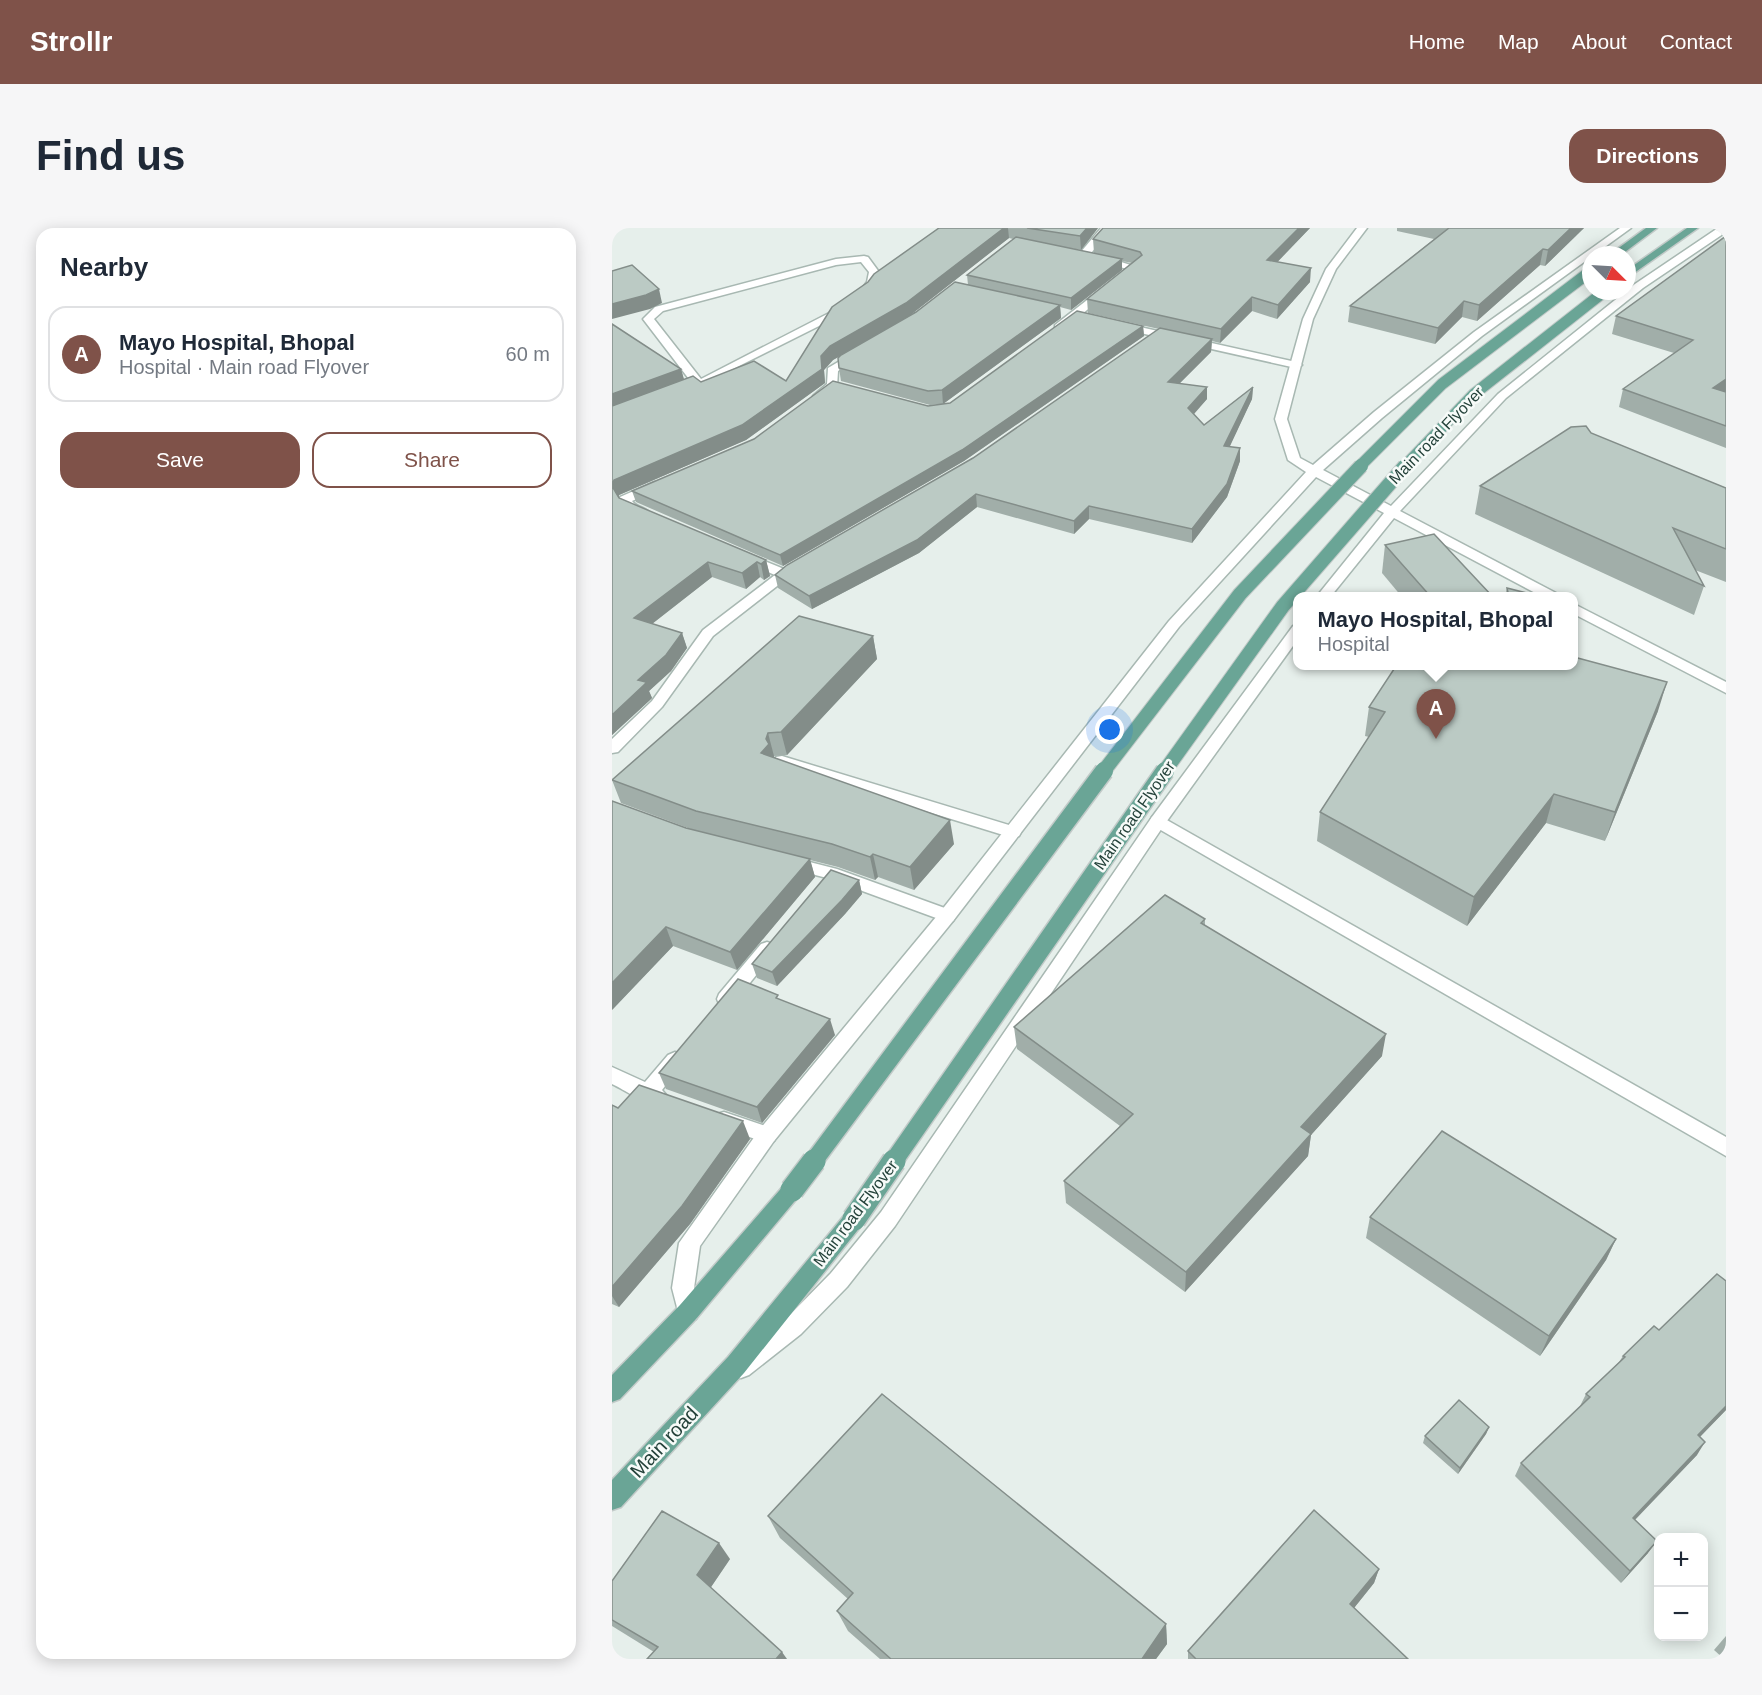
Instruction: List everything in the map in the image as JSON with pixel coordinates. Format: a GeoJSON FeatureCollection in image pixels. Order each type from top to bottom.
{"type":"FeatureCollection","features":[{"type":"Feature","properties":{"kind":"main road"},"geometry":{"type":"LineString","coordinates":[[1627,246],[1652,228]]}},
{"type":"Feature","properties":{"kind":"main road"},"geometry":{"type":"LineString","coordinates":[[1636,269],[1693,228]]}},
{"type":"Feature","properties":{"kind":"main road","name":"Main road Flyover"},"geometry":{"type":"LineString","coordinates":[[688,1312],[792,1190],[1065,822],[1240,594],[1350,476],[1443,384],[1582,278]]}},
{"type":"Feature","properties":{"kind":"main road","name":"Main road Flyover"},"geometry":{"type":"LineString","coordinates":[[1295,592],[1383,489],[1474,394],[1594,300]]}},
{"type":"Feature","properties":{"kind":"main road","name":"Main road Flyover"},"geometry":{"type":"LineString","coordinates":[[715,1387],[736,1365],[854,1219],[1112,846],[1293,594]]}},
{"type":"Feature","properties":{"kind":"main road"},"geometry":{"type":"LineString","coordinates":[[612,1391],[688,1312]]}},
{"type":"Feature","properties":{"kind":"main road","name":"Main road"},"geometry":{"type":"LineString","coordinates":[[612,1498],[715,1387]]}},
{"type":"Feature","properties":{"kind":"street"},"geometry":{"type":"LineString","coordinates":[[1050,334],[1067,314],[1135,267],[1079,254],[1106,228]]}},
{"type":"Feature","properties":{"kind":"street"},"geometry":{"type":"LineString","coordinates":[[1362,228],[1331,269],[1308,319],[1281,420],[1294,460],[1541,592]]}},
{"type":"Feature","properties":{"kind":"street"},"geometry":{"type":"LineString","coordinates":[[688,1312],[682,1288],[690,1243],[767,1136],[947,916],[1174,624],[1313,472],[1378,415],[1478,334],[1626,228]]}},
{"type":"Feature","properties":{"kind":"street"},"geometry":{"type":"LineString","coordinates":[[1328,592],[1391,513],[1502,396],[1638,286],[1725,228]]}},
{"type":"Feature","properties":{"kind":"street"},"geometry":{"type":"LineString","coordinates":[[677,392],[699,384],[838,312],[865,292],[873,282],[874,272],[864,259],[836,262],[659,309],[648,319],[699,384]]}},
{"type":"Feature","properties":{"kind":"street"},"geometry":{"type":"LineString","coordinates":[[1067,314],[1094,320]]}},
{"type":"Feature","properties":{"kind":"street"},"geometry":{"type":"LineString","coordinates":[[1115,325],[1296,365]]}},
{"type":"Feature","properties":{"kind":"street"},"geometry":{"type":"LineString","coordinates":[[1139,347],[1158,334]]}},
{"type":"Feature","properties":{"kind":"street"},"geometry":{"type":"LineString","coordinates":[[810,403],[838,386],[832,370],[838,364],[866,348]]}},
{"type":"Feature","properties":{"kind":"street"},"geometry":{"type":"LineString","coordinates":[[652,517],[630,508],[625,500],[663,482]]}},
{"type":"Feature","properties":{"kind":"street"},"geometry":{"type":"LineString","coordinates":[[740,555],[783,574]]}},
{"type":"Feature","properties":{"kind":"street"},"geometry":{"type":"LineString","coordinates":[[612,748],[657,704],[708,633],[783,574],[804,562]]}},
{"type":"Feature","properties":{"kind":"street"},"geometry":{"type":"LineString","coordinates":[[1578,610],[1726,688]]}},
{"type":"Feature","properties":{"kind":"street"},"geometry":{"type":"LineString","coordinates":[[715,1387],[793,1327],[839,1280],[888,1219],[1158,821],[1293,636]]}},
{"type":"Feature","properties":{"kind":"street"},"geometry":{"type":"LineString","coordinates":[[782,761],[1013,831]]}},
{"type":"Feature","properties":{"kind":"street"},"geometry":{"type":"LineString","coordinates":[[1158,821],[1726,1147]]}},
{"type":"Feature","properties":{"kind":"street"},"geometry":{"type":"LineString","coordinates":[[776,860],[831,873],[947,916]]}},
{"type":"Feature","properties":{"kind":"street"},"geometry":{"type":"LineString","coordinates":[[816,891],[831,873]]}},
{"type":"Feature","properties":{"kind":"street"},"geometry":{"type":"LineString","coordinates":[[716,1010],[778,937]]}},
{"type":"Feature","properties":{"kind":"street"},"geometry":{"type":"LineString","coordinates":[[648,1093],[686,1047]]}},
{"type":"Feature","properties":{"kind":"street"},"geometry":{"type":"LineString","coordinates":[[612,1075],[648,1093],[680,1105]]}},
{"type":"Feature","properties":{"kind":"street"},"geometry":{"type":"LineString","coordinates":[[702,1112],[767,1136]]}},
{"type":"Feature","properties":{"kind":"building"},"geometry":{"type":"Polygon","coordinates":[[[939,228],[1004,228],[906,303],[830,346],[821,356],[822,369],[742,425],[614,480],[612,486],[612,406],[693,376],[701,382],[754,361],[786,381],[832,307],[939,228]]]}},
{"type":"Feature","properties":{"kind":"building"},"geometry":{"type":"Polygon","coordinates":[[[1027,228],[1087,228],[1080,236],[1027,228]]]}},
{"type":"Feature","properties":{"kind":"building"},"geometry":{"type":"Polygon","coordinates":[[[1103,228],[1299,228],[1267,260],[1311,268],[1278,305],[1252,297],[1221,329],[1087,299],[1142,255],[1140,252],[1093,239],[1103,228]]]}},
{"type":"Feature","properties":{"kind":"building"},"geometry":{"type":"Polygon","coordinates":[[[1449,228],[1571,228],[1548,250],[1543,249],[1479,305],[1464,301],[1438,328],[1350,306],[1449,228]]]}},
{"type":"Feature","properties":{"kind":"building"},"geometry":{"type":"Polygon","coordinates":[[[1726,236],[1726,379],[1713,388],[1726,392],[1726,426],[1623,389],[1693,340],[1616,316],[1726,236]]]}},
{"type":"Feature","properties":{"kind":"building"},"geometry":{"type":"Polygon","coordinates":[[[1016,237],[1122,259],[1071,298],[967,275],[1016,237]]]}},
{"type":"Feature","properties":{"kind":"building"},"geometry":{"type":"Polygon","coordinates":[[[632,265],[659,289],[612,304],[612,271],[632,265]]]}},
{"type":"Feature","properties":{"kind":"building"},"geometry":{"type":"Polygon","coordinates":[[[955,282],[1060,305],[942,390],[928,391],[839,368],[838,358],[841,355],[916,312],[955,282]]]}},
{"type":"Feature","properties":{"kind":"building"},"geometry":{"type":"Polygon","coordinates":[[[1077,311],[1143,326],[962,450],[780,555],[632,491],[754,439],[833,381],[928,406],[950,403],[1077,311]]]}},
{"type":"Feature","properties":{"kind":"building"},"geometry":{"type":"Polygon","coordinates":[[[612,324],[681,369],[612,394],[612,324]]]}},
{"type":"Feature","properties":{"kind":"building"},"geometry":{"type":"Polygon","coordinates":[[[1160,328],[1212,339],[1168,382],[1207,387],[1188,408],[1204,425],[1253,387],[1224,446],[1240,448],[1227,484],[1192,529],[1089,506],[1074,521],[976,494],[917,540],[809,596],[775,575],[787,565],[973,458],[1160,328]]]}},
{"type":"Feature","properties":{"kind":"building"},"geometry":{"type":"Polygon","coordinates":[[[1586,426],[1591,433],[1726,488],[1726,549],[1673,528],[1704,586],[1480,486],[1571,427],[1586,426]]]}},
{"type":"Feature","properties":{"kind":"building"},"geometry":{"type":"Polygon","coordinates":[[[612,486],[619,498],[766,560],[761,564],[757,562],[742,573],[708,562],[634,618],[682,633],[666,655],[638,680],[646,682],[645,684],[612,715],[612,486]]]}},
{"type":"Feature","properties":{"kind":"building"},"geometry":{"type":"Polygon","coordinates":[[[1434,534],[1488,592],[1427,592],[1385,545],[1434,534]]]}},
{"type":"Feature","properties":{"kind":"building"},"geometry":{"type":"Polygon","coordinates":[[[1507,588],[1523,592],[1508,592],[1507,588]]]}},
{"type":"Feature","properties":{"kind":"building"},"geometry":{"type":"Polygon","coordinates":[[[799,616],[873,636],[781,732],[768,733],[766,739],[769,744],[761,753],[950,820],[910,867],[873,854],[870,857],[832,844],[696,811],[612,780],[799,616]]]}},
{"type":"Feature","properties":{"kind":"building"},"geometry":{"type":"Polygon","coordinates":[[[1578,658],[1667,682],[1615,812],[1554,794],[1474,897],[1320,812],[1385,712],[1369,707],[1393,670],[1578,670],[1578,658]]]}},
{"type":"Feature","properties":{"kind":"building"},"geometry":{"type":"Polygon","coordinates":[[[612,801],[686,828],[810,859],[730,952],[666,927],[612,983],[612,801]]]}},
{"type":"Feature","properties":{"kind":"building"},"geometry":{"type":"Polygon","coordinates":[[[831,870],[859,880],[772,972],[752,964],[831,870]]]}},
{"type":"Feature","properties":{"kind":"building"},"geometry":{"type":"Polygon","coordinates":[[[1165,895],[1205,919],[1201,923],[1386,1034],[1301,1127],[1311,1134],[1186,1272],[1064,1181],[1133,1114],[1014,1027],[1165,895]]]}},
{"type":"Feature","properties":{"kind":"building"},"geometry":{"type":"Polygon","coordinates":[[[738,979],[778,995],[776,998],[830,1019],[757,1107],[659,1073],[738,979]]]}},
{"type":"Feature","properties":{"kind":"building"},"geometry":{"type":"Polygon","coordinates":[[[639,1085],[743,1121],[682,1206],[612,1287],[612,1105],[618,1108],[639,1085]]]}},
{"type":"Feature","properties":{"kind":"building"},"geometry":{"type":"Polygon","coordinates":[[[1442,1131],[1616,1239],[1549,1336],[1370,1217],[1442,1131]]]}},
{"type":"Feature","properties":{"kind":"building"},"geometry":{"type":"Polygon","coordinates":[[[1717,1274],[1726,1281],[1726,1406],[1698,1435],[1705,1442],[1633,1518],[1654,1538],[1654,1544],[1630,1571],[1521,1463],[1590,1397],[1586,1394],[1654,1326],[1659,1330],[1717,1274]]]}},
{"type":"Feature","properties":{"kind":"building"},"geometry":{"type":"Polygon","coordinates":[[[882,1394],[1166,1624],[1142,1659],[891,1659],[837,1611],[853,1593],[768,1516],[882,1394]]]}},
{"type":"Feature","properties":{"kind":"building"},"geometry":{"type":"Polygon","coordinates":[[[1459,1400],[1489,1427],[1460,1468],[1425,1436],[1459,1400]]]}},
{"type":"Feature","properties":{"kind":"building"},"geometry":{"type":"Polygon","coordinates":[[[1314,1510],[1379,1569],[1350,1604],[1408,1659],[1196,1659],[1188,1651],[1314,1510]]]}},
{"type":"Feature","properties":{"kind":"building"},"geometry":{"type":"Polygon","coordinates":[[[662,1511],[719,1543],[697,1575],[782,1652],[776,1659],[647,1659],[658,1647],[612,1620],[612,1581],[662,1511]]]}},
{"type":"Feature","properties":{"kind":"place","name":"Mayo Hospital, Bhopal"},"geometry":{"type":"Point","coordinates":[1436,739]}}]}
